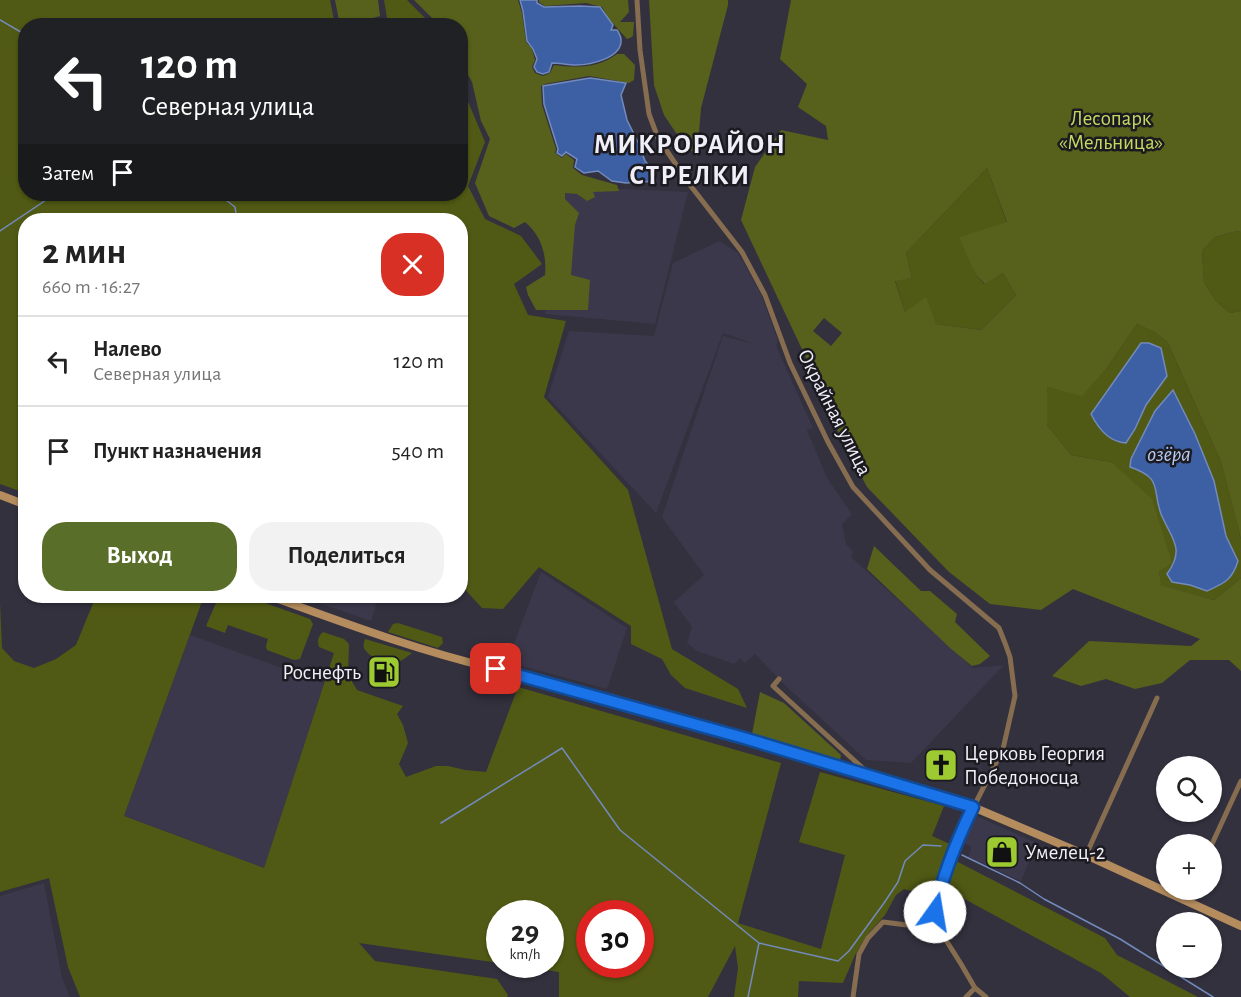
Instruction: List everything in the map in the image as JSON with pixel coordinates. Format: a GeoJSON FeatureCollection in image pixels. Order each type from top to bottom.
{"type":"FeatureCollection","features":[{"type":"Feature","properties":{"kind":"main road"},"geometry":{"type":"LineString","coordinates":[[0,495],[18,501]]}},
{"type":"Feature","properties":{"kind":"main road"},"geometry":{"type":"LineString","coordinates":[[290,603],[463,662],[496,669],[744,738],[973,807],[1086,855],[1241,926]]}},
{"type":"Feature","properties":{"kind":"street","name":"Окрайная улица"},"geometry":{"type":"LineString","coordinates":[[637,0],[640,50],[649,114],[658,138],[690,185],[742,252],[765,295],[790,363],[828,442],[853,487],[930,570],[999,628],[1010,657],[1015,696],[1003,749],[964,824],[939,889],[935,912],[939,929]]}},
{"type":"Feature","properties":{"kind":"street"},"geometry":{"type":"LineString","coordinates":[[779,678],[773,686],[871,777]]}},
{"type":"Feature","properties":{"kind":"street"},"geometry":{"type":"LineString","coordinates":[[1086,855],[1156,698]]}},
{"type":"Feature","properties":{"kind":"street"},"geometry":{"type":"LineString","coordinates":[[1217,834],[1241,781]]}},
{"type":"Feature","properties":{"kind":"street"},"geometry":{"type":"LineString","coordinates":[[853,997],[859,954],[868,938],[884,922],[939,929],[975,988],[986,997]]}},
{"type":"Feature","properties":{"kind":"street"},"geometry":{"type":"LineString","coordinates":[[966,997],[975,988]]}},
{"type":"Feature","properties":{"kind":"shaded area"},"geometry":{"type":"Polygon","coordinates":[[[560,186],[688,192],[655,324],[545,314],[560,186]]]}},
{"type":"Feature","properties":{"kind":"shaded area"},"geometry":{"type":"Polygon","coordinates":[[[719,241],[738,253],[761,294],[778,341],[776,346],[813,428],[807,430],[827,478],[852,514],[842,524],[846,544],[853,551],[851,557],[973,668],[1004,665],[911,763],[866,760],[755,654],[745,663],[740,658],[734,664],[697,651],[687,643],[692,627],[674,602],[704,575],[662,517],[723,336],[758,345],[723,333],[656,513],[548,397],[569,331],[654,336],[673,263],[719,241]]]}},
{"type":"Feature","properties":{"kind":"shaded area"},"geometry":{"type":"Polygon","coordinates":[[[541,572],[627,628],[607,689],[507,662],[541,572]]]}},
{"type":"Feature","properties":{"kind":"shaded area"},"geometry":{"type":"Polygon","coordinates":[[[318,603],[377,603],[371,621],[318,603]]]}},
{"type":"Feature","properties":{"kind":"shaded area"},"geometry":{"type":"Polygon","coordinates":[[[190,635],[324,683],[264,868],[124,816],[190,635]]]}},
{"type":"Feature","properties":{"kind":"shaded area","name":"Умелец-2"},"geometry":{"type":"Polygon","coordinates":[[[974,815],[1037,843],[1021,881],[968,857],[972,847],[962,842],[974,815]]]}},
{"type":"Feature","properties":{"kind":"shaded area"},"geometry":{"type":"Polygon","coordinates":[[[44,883],[62,978],[70,997],[0,997],[0,896],[44,883]]]}},
{"type":"Feature","properties":{"kind":"green space"},"geometry":{"type":"Polygon","coordinates":[[[0,0],[330,0],[334,18],[18,18],[18,201],[468,201],[468,186],[485,219],[521,236],[542,264],[514,284],[528,315],[566,321],[544,397],[628,490],[672,649],[738,689],[747,708],[685,688],[671,675],[662,659],[631,644],[631,626],[539,567],[503,609],[482,608],[468,593],[468,213],[18,213],[18,490],[0,484],[0,0]]]}},
{"type":"Feature","properties":{"kind":"green space"},"geometry":{"type":"Polygon","coordinates":[[[335,0],[378,0],[380,16],[339,18],[335,0]]]}},
{"type":"Feature","properties":{"kind":"green space"},"geometry":{"type":"Polygon","coordinates":[[[384,0],[407,0],[425,18],[387,18],[384,0]]]}},
{"type":"Feature","properties":{"kind":"green space"},"geometry":{"type":"Polygon","coordinates":[[[414,0],[518,0],[526,42],[532,49],[535,60],[532,67],[535,73],[543,76],[550,73],[554,65],[587,66],[603,62],[617,54],[624,54],[635,65],[634,80],[629,83],[589,76],[541,86],[542,105],[556,149],[555,153],[562,158],[566,154],[574,160],[573,168],[582,175],[617,185],[619,191],[593,192],[595,197],[587,201],[577,194],[565,193],[565,199],[579,213],[575,225],[571,275],[590,280],[588,310],[536,310],[526,287],[545,275],[544,253],[539,239],[525,222],[514,228],[489,216],[475,183],[490,139],[481,121],[472,82],[468,75],[468,18],[432,18],[414,0]]]}},
{"type":"Feature","properties":{"kind":"green space"},"geometry":{"type":"Polygon","coordinates":[[[539,0],[628,0],[629,12],[620,22],[634,22],[633,36],[627,39],[609,19],[602,7],[586,3],[545,6],[539,0]]]}},
{"type":"Feature","properties":{"kind":"green space"},"geometry":{"type":"Polygon","coordinates":[[[649,0],[728,0],[701,108],[697,157],[664,115],[654,85],[649,0]]]}},
{"type":"Feature","properties":{"kind":"green space","name":"Лесопарк «Мельница»"},"geometry":{"type":"Polygon","coordinates":[[[791,0],[1241,0],[1241,232],[1215,237],[1202,251],[1204,282],[1216,301],[1230,313],[1241,311],[1241,539],[1221,462],[1168,343],[1156,333],[1137,324],[1107,368],[1082,396],[1047,387],[1047,425],[1071,455],[1111,462],[1152,499],[1172,563],[1159,571],[1161,585],[1214,600],[1241,578],[1241,671],[1229,660],[1190,660],[1162,683],[1135,689],[1106,679],[1081,686],[1052,676],[1089,641],[1191,646],[1200,639],[1073,589],[1041,610],[990,604],[949,572],[867,487],[840,436],[809,364],[741,220],[755,167],[781,130],[828,140],[826,126],[798,107],[807,84],[780,59],[791,0]],[[987,168],[906,253],[912,278],[895,281],[905,312],[926,297],[936,324],[981,330],[1016,295],[1003,273],[985,284],[975,274],[959,237],[1007,222],[987,168]],[[824,318],[813,331],[831,346],[842,333],[824,318]]]}},
{"type":"Feature","properties":{"kind":"green space"},"geometry":{"type":"Polygon","coordinates":[[[468,102],[485,142],[468,186],[468,102]]]}},
{"type":"Feature","properties":{"kind":"green space"},"geometry":{"type":"Polygon","coordinates":[[[987,168],[1007,223],[960,237],[975,274],[984,284],[1003,273],[1016,295],[981,330],[936,324],[905,312],[895,280],[912,278],[906,253],[987,168]]]}},
{"type":"Feature","properties":{"kind":"green space"},"geometry":{"type":"Polygon","coordinates":[[[1241,232],[1241,311],[1230,313],[1216,301],[1204,282],[1202,251],[1215,237],[1241,232]]]}},
{"type":"Feature","properties":{"kind":"green space"},"geometry":{"type":"Polygon","coordinates":[[[1137,324],[1156,333],[1168,343],[1221,462],[1241,539],[1241,578],[1214,600],[1160,585],[1159,571],[1111,462],[1071,455],[1047,425],[1047,387],[1082,395],[1107,368],[1137,324]]]}},
{"type":"Feature","properties":{"kind":"green space"},"geometry":{"type":"Polygon","coordinates":[[[874,546],[921,591],[930,591],[957,614],[955,622],[990,656],[980,664],[972,666],[950,648],[867,569],[874,546]]]}},
{"type":"Feature","properties":{"kind":"green space"},"geometry":{"type":"Polygon","coordinates":[[[0,602],[2,648],[14,661],[34,668],[56,659],[76,645],[93,603],[201,603],[124,816],[264,868],[334,653],[319,647],[318,639],[323,632],[344,639],[349,644],[348,675],[357,690],[403,706],[397,714],[408,743],[399,764],[406,777],[436,766],[486,772],[518,687],[781,763],[738,923],[821,949],[845,855],[799,842],[820,772],[944,806],[932,836],[950,844],[930,899],[904,889],[896,895],[885,915],[868,934],[855,955],[843,983],[799,981],[798,997],[734,997],[738,968],[735,946],[708,997],[559,997],[559,978],[564,978],[564,900],[486,900],[486,961],[359,943],[375,961],[497,979],[508,995],[507,997],[80,997],[68,967],[49,878],[0,892],[0,602]]]}},
{"type":"Feature","properties":{"kind":"green space"},"geometry":{"type":"Polygon","coordinates":[[[216,603],[265,603],[310,619],[313,624],[300,659],[294,660],[267,650],[268,639],[228,625],[225,633],[206,626],[216,603]]]}},
{"type":"Feature","properties":{"kind":"green space"},"geometry":{"type":"Polygon","coordinates":[[[398,623],[442,637],[443,643],[438,648],[388,632],[393,624],[398,623]]]}},
{"type":"Feature","properties":{"kind":"green space"},"geometry":{"type":"Polygon","coordinates":[[[365,639],[412,653],[396,662],[382,661],[366,651],[365,639]]]}},
{"type":"Feature","properties":{"kind":"green space"},"geometry":{"type":"Polygon","coordinates":[[[760,692],[784,703],[841,755],[840,760],[752,734],[760,692]]]}},
{"type":"Feature","properties":{"kind":"green space"},"geometry":{"type":"Polygon","coordinates":[[[956,861],[1105,938],[1117,955],[1156,975],[1156,978],[1161,978],[1198,997],[1130,997],[1101,973],[946,889],[956,861]]]}},
{"type":"Feature","properties":{"kind":"water"},"geometry":{"type":"Polygon","coordinates":[[[520,0],[537,0],[537,3],[544,7],[600,7],[613,25],[611,30],[617,30],[619,33],[620,46],[611,56],[597,62],[576,65],[552,63],[549,72],[543,74],[537,72],[534,67],[537,59],[527,41],[520,0]]]}},
{"type":"Feature","properties":{"kind":"water"},"geometry":{"type":"Polygon","coordinates":[[[590,78],[626,83],[621,95],[627,120],[645,161],[654,171],[656,181],[626,183],[612,181],[598,171],[584,173],[575,167],[577,159],[566,152],[562,156],[557,153],[558,149],[544,104],[543,86],[590,78]]]}},
{"type":"Feature","properties":{"kind":"water"},"geometry":{"type":"Polygon","coordinates":[[[1141,343],[1149,343],[1161,348],[1167,376],[1146,405],[1126,443],[1120,442],[1109,437],[1091,414],[1141,343]]]}},
{"type":"Feature","properties":{"kind":"water","name":"озёра"},"geometry":{"type":"Polygon","coordinates":[[[1173,390],[1195,434],[1214,481],[1226,536],[1238,561],[1227,580],[1207,591],[1172,582],[1167,574],[1173,565],[1175,543],[1161,514],[1152,480],[1148,475],[1130,467],[1131,459],[1155,411],[1173,390]]]}},
{"type":"Feature","properties":{"kind":"waterway"},"geometry":{"type":"LineString","coordinates":[[0,20],[18,30]]}},
{"type":"Feature","properties":{"kind":"waterway"},"geometry":{"type":"LineString","coordinates":[[27,213],[45,201]]}},
{"type":"Feature","properties":{"kind":"waterway"},"geometry":{"type":"LineString","coordinates":[[227,201],[235,207],[236,213]]}},
{"type":"Feature","properties":{"kind":"waterway"},"geometry":{"type":"LineString","coordinates":[[0,231],[18,219]]}},
{"type":"Feature","properties":{"kind":"waterway"},"geometry":{"type":"LineString","coordinates":[[441,823],[562,748],[620,830],[759,943]]}},
{"type":"Feature","properties":{"kind":"waterway"},"geometry":{"type":"LineString","coordinates":[[748,997],[759,943],[838,961],[849,951],[884,903],[898,882],[905,861],[923,845],[941,846]]}},
{"type":"Feature","properties":{"kind":"waterway"},"geometry":{"type":"LineString","coordinates":[[962,855],[1020,883],[1044,899],[1120,939],[1213,997]]}},
{"type":"Feature","properties":{"kind":"place","name":"Роснефть"},"geometry":{"type":"Point","coordinates":[384,672]}},
{"type":"Feature","properties":{"kind":"place","name":"Церковь Георгия Победоносца"},"geometry":{"type":"Point","coordinates":[941,765]}},
{"type":"Feature","properties":{"kind":"place","name":"Умелец-2"},"geometry":{"type":"Point","coordinates":[1002,852]}},
{"type":"Feature","properties":{"kind":"district","name":"МИКРОРАЙОН СТРЕЛКИ"},"geometry":{"type":"Point","coordinates":[690,160]}},
{"type":"Feature","properties":{"kind":"route"},"geometry":{"type":"LineString","coordinates":[[496,669],[744,738],[973,807],[964,824],[939,889],[935,912]]}}]}
